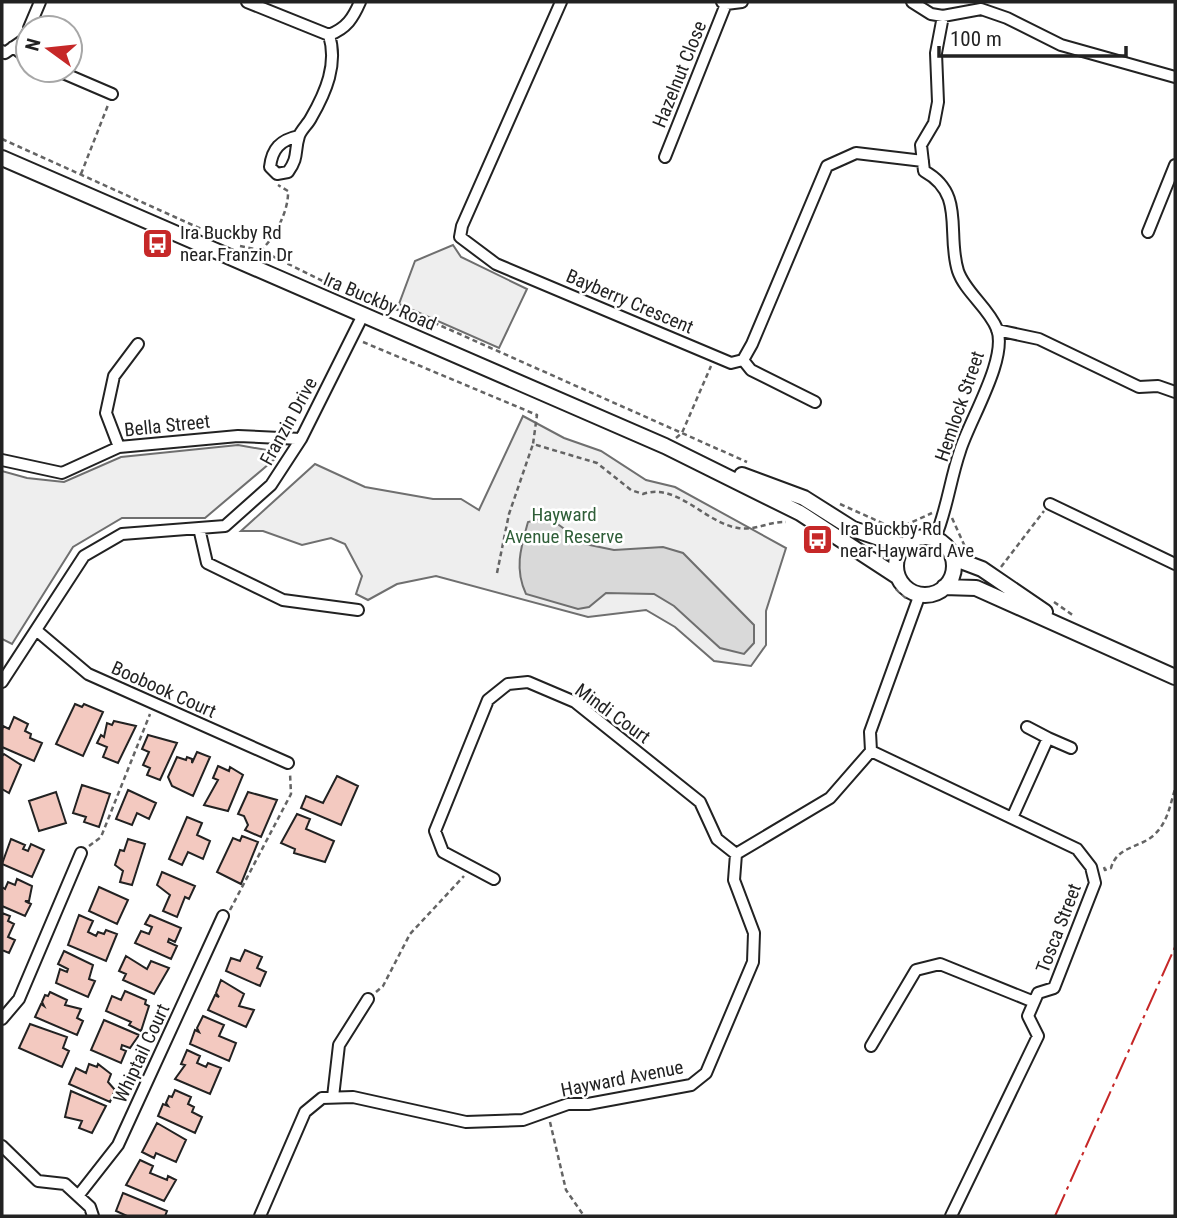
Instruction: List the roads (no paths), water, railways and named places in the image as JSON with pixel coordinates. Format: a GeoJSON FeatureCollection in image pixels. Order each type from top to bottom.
{"type":"FeatureCollection","features":[{"type":"Feature","properties":{"kind":"street"},"geometry":{"type":"LineString","coordinates":[[247,2],[329,35],[341,30],[353,19],[360,2]]}},
{"type":"Feature","properties":{"kind":"street","name":"Bayberry Crescent"},"geometry":{"type":"LineString","coordinates":[[561,2],[462,226],[460,237],[496,264],[731,363],[743,360]]}},
{"type":"Feature","properties":{"kind":"street"},"geometry":{"type":"LineString","coordinates":[[724,3],[742,2]]}},
{"type":"Feature","properties":{"kind":"street"},"geometry":{"type":"LineString","coordinates":[[912,2],[931,14],[943,16],[981,9],[1007,18],[1061,45],[1175,77]]}},
{"type":"Feature","properties":{"kind":"street","name":"Hazelnut Close"},"geometry":{"type":"LineString","coordinates":[[665,157],[724,3]]}},
{"type":"Feature","properties":{"kind":"street"},"geometry":{"type":"LineString","coordinates":[[815,402],[751,370],[743,360],[827,166],[856,153],[923,161],[921,145],[934,123],[938,102],[936,54],[943,16]]}},
{"type":"Feature","properties":{"kind":"street"},"geometry":{"type":"LineString","coordinates":[[299,136],[285,139],[275,148],[270,167],[277,174],[288,172],[296,161],[299,136],[311,120],[332,69],[334,51],[329,35]]}},
{"type":"Feature","properties":{"kind":"street"},"geometry":{"type":"LineString","coordinates":[[2,51],[13,47]]}},
{"type":"Feature","properties":{"kind":"street"},"geometry":{"type":"LineString","coordinates":[[84,82],[112,94]]}},
{"type":"Feature","properties":{"kind":"street","name":"Ira Buckby Road"},"geometry":{"type":"LineString","coordinates":[[2,158],[254,267],[369,310],[665,446],[800,513],[893,578]]}},
{"type":"Feature","properties":{"kind":"street","name":"Hemlock Street"},"geometry":{"type":"LineString","coordinates":[[923,161],[924,171],[941,180],[950,200],[958,272],[997,330],[997,358],[960,451],[944,516],[935,538]]}},
{"type":"Feature","properties":{"kind":"street"},"geometry":{"type":"LineString","coordinates":[[1148,232],[1175,165]]}},
{"type":"Feature","properties":{"kind":"street","name":"Franzin Drive"},"geometry":{"type":"LineString","coordinates":[[2,682],[84,556],[122,534],[225,526],[271,485],[301,439],[352,337],[369,310]]}},
{"type":"Feature","properties":{"kind":"street"},"geometry":{"type":"LineString","coordinates":[[997,330],[1039,339],[1139,387],[1158,386],[1175,392]]}},
{"type":"Feature","properties":{"kind":"street"},"geometry":{"type":"LineString","coordinates":[[119,447],[106,412],[114,376],[138,344]]}},
{"type":"Feature","properties":{"kind":"street","name":"Bella Street"},"geometry":{"type":"LineString","coordinates":[[2,460],[62,473],[119,447],[239,436],[301,439]]}},
{"type":"Feature","properties":{"kind":"street","name":"Ira Buckby Road"},"geometry":{"type":"LineString","coordinates":[[665,446],[804,498],[853,528],[903,546]]}},
{"type":"Feature","properties":{"kind":"street"},"geometry":{"type":"LineString","coordinates":[[1050,504],[1175,564]]}},
{"type":"Feature","properties":{"kind":"street"},"geometry":{"type":"LineString","coordinates":[[199,528],[207,563],[283,600],[358,610]]}},
{"type":"Feature","properties":{"kind":"street"},"geometry":{"type":"LineString","coordinates":[[736,854],[830,799],[871,751],[870,732],[917,600],[944,587],[953,574],[953,558],[949,550],[935,538],[918,537],[903,546],[896,561],[893,578],[911,591],[917,600]]}},
{"type":"Feature","properties":{"kind":"street"},"geometry":{"type":"LineString","coordinates":[[953,558],[982,569],[1067,627]]}},
{"type":"Feature","properties":{"kind":"street"},"geometry":{"type":"LineString","coordinates":[[944,587],[976,587],[1175,677]]}},
{"type":"Feature","properties":{"kind":"street","name":"Boobook Court"},"geometry":{"type":"LineString","coordinates":[[36,630],[88,674],[288,763]]}},
{"type":"Feature","properties":{"kind":"street","name":"Mindi Court"},"geometry":{"type":"LineString","coordinates":[[494,879],[443,852],[435,831],[488,700],[508,684],[528,681],[575,702],[699,802],[717,839],[736,854]]}},
{"type":"Feature","properties":{"kind":"street"},"geometry":{"type":"LineString","coordinates":[[1027,727],[1071,748]]}},
{"type":"Feature","properties":{"kind":"street"},"geometry":{"type":"LineString","coordinates":[[1012,818],[1048,738]]}},
{"type":"Feature","properties":{"kind":"street","name":"Tosca Street"},"geometry":{"type":"LineString","coordinates":[[871,751],[1077,849],[1091,867],[1095,883],[1054,988],[1038,993],[1034,1002]]}},
{"type":"Feature","properties":{"kind":"street"},"geometry":{"type":"LineString","coordinates":[[2,1019],[19,999],[82,853]]}},
{"type":"Feature","properties":{"kind":"street","name":"Hayward Avenue"},"geometry":{"type":"LineString","coordinates":[[333,1097],[352,1097],[466,1122],[523,1120],[548,1110],[691,1085],[706,1073],[753,962],[754,933],[734,880],[736,854]]}},
{"type":"Feature","properties":{"kind":"street","name":"Whiptail Court"},"geometry":{"type":"LineString","coordinates":[[78,1196],[118,1145],[223,916]]}},
{"type":"Feature","properties":{"kind":"street"},"geometry":{"type":"LineString","coordinates":[[871,1046],[916,970],[940,964],[1034,1002],[1028,1016],[1038,1036],[951,1216]]}},
{"type":"Feature","properties":{"kind":"street"},"geometry":{"type":"LineString","coordinates":[[260,1216],[305,1112],[322,1098],[333,1097],[339,1045],[368,999]]}},
{"type":"Feature","properties":{"kind":"street"},"geometry":{"type":"LineString","coordinates":[[2,1146],[38,1181],[65,1184],[90,1207],[93,1216]]}},
{"type":"Feature","properties":{"kind":"place","name":"Ira Buckby Rd near Franzin Dr"},"geometry":{"type":"Point","coordinates":[157,243]}},
{"type":"Feature","properties":{"kind":"place","name":"Ira Buckby Rd near Hayward Ave"},"geometry":{"type":"Point","coordinates":[817,539]}},
{"type":"Feature","properties":{"kind":"park label","name":"Hayward Avenue Reserve"},"geometry":{"type":"Point","coordinates":[564,525]}}]}
